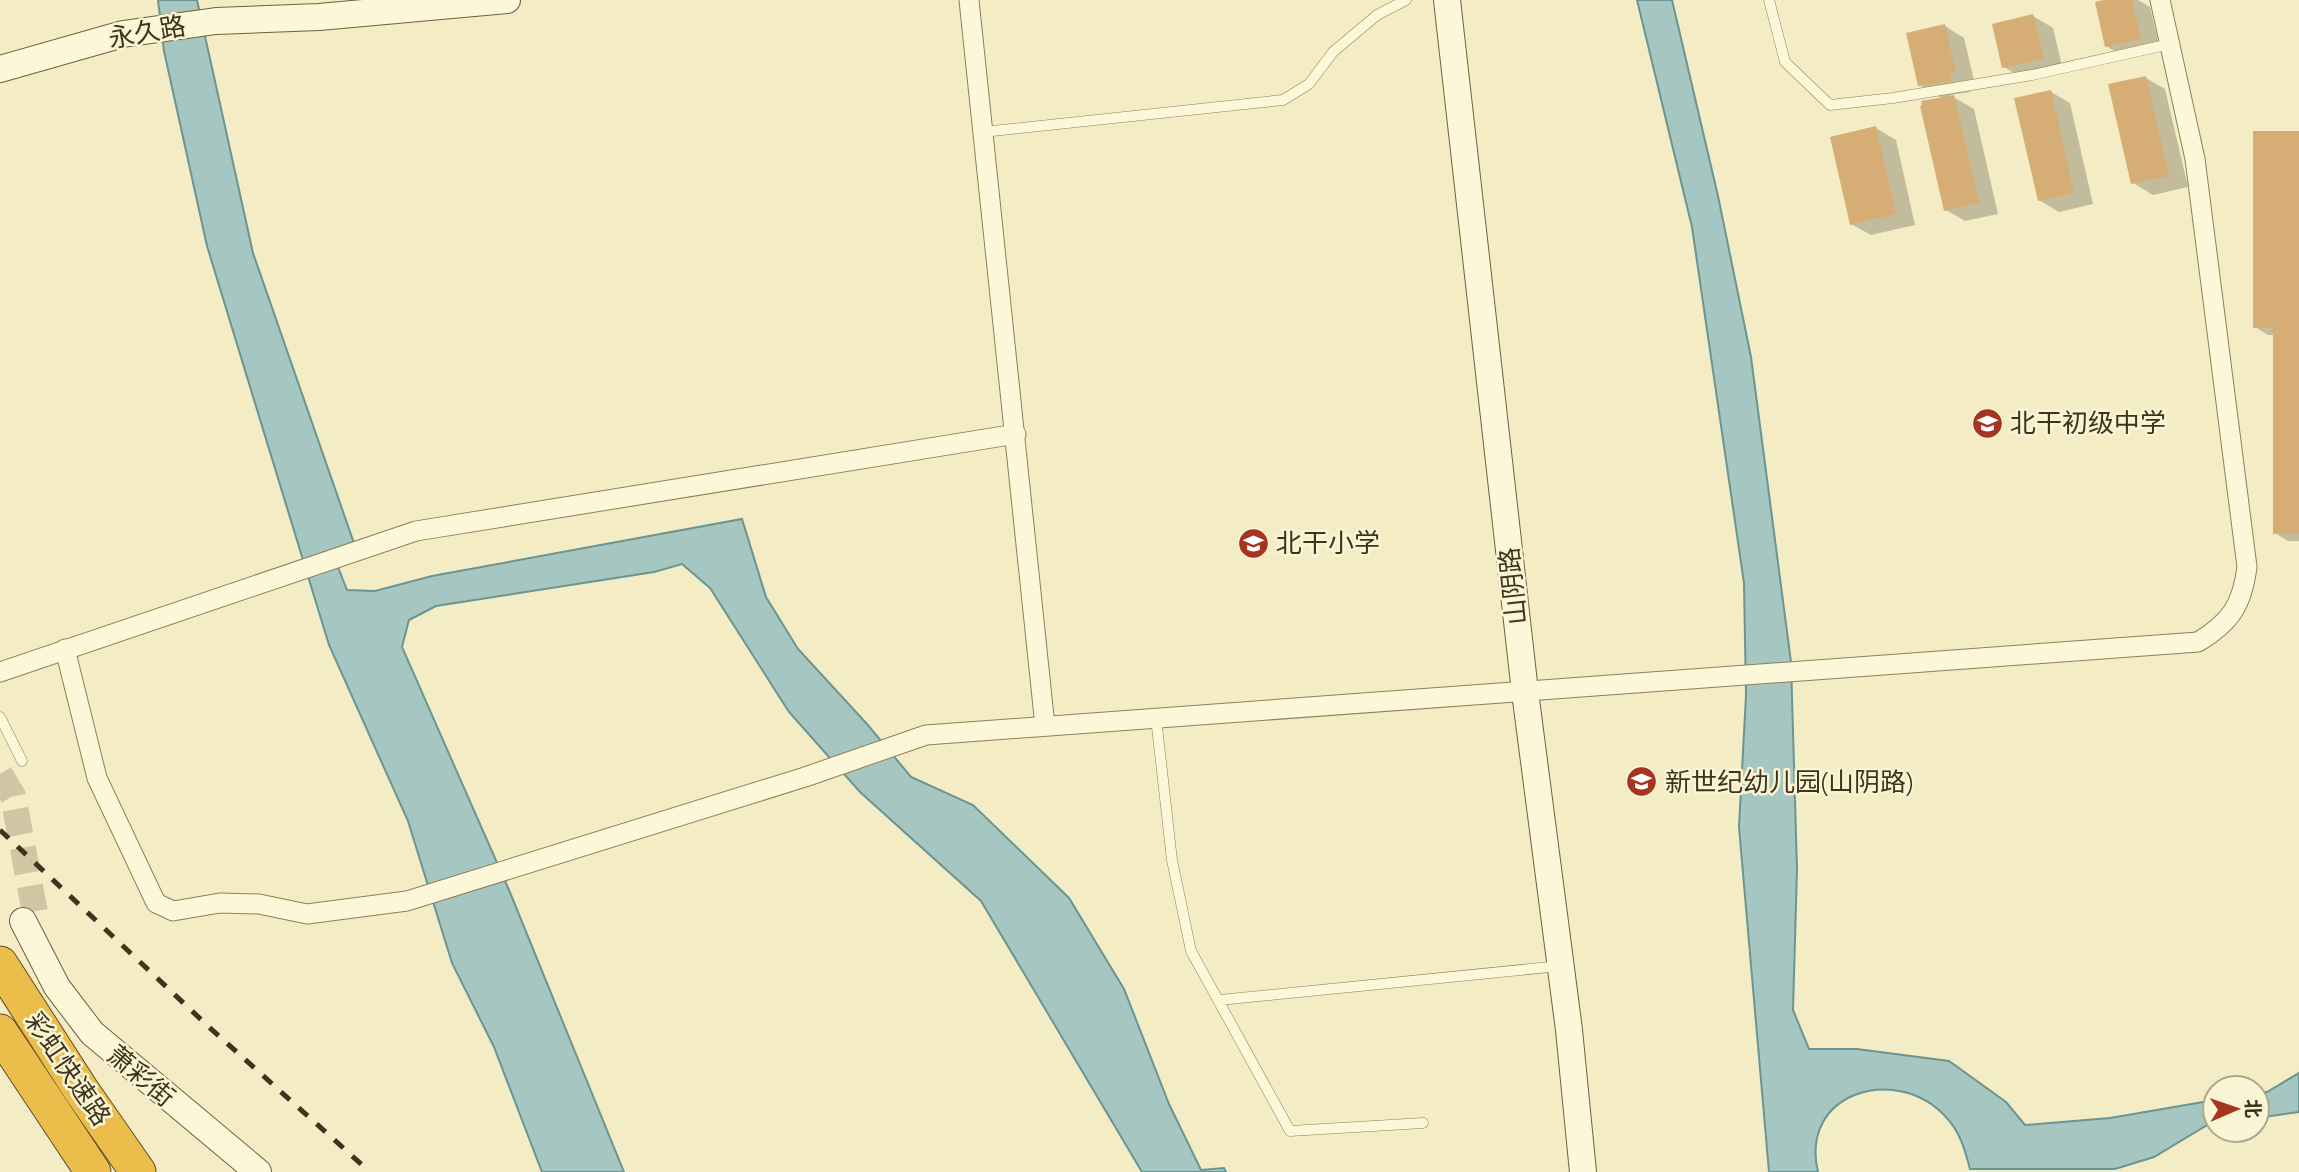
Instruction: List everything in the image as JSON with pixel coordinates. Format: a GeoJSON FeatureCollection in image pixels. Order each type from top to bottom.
{"type":"FeatureCollection","features":[{"type":"Feature","properties":{"kind":"highway","name":"彩虹快速路"},"geometry":{"type":"LineString","coordinates":[[0,964],[80,1090],[138,1172]]}},
{"type":"Feature","properties":{"kind":"highway","name":"彩虹快速路"},"geometry":{"type":"LineString","coordinates":[[0,1032],[93,1172]]}},
{"type":"Feature","properties":{"kind":"main road","name":"永久路"},"geometry":{"type":"LineString","coordinates":[[0,69],[123,34],[216,21],[319,17],[507,0]]}},
{"type":"Feature","properties":{"kind":"main road","name":"山阴路"},"geometry":{"type":"LineString","coordinates":[[1447,0],[1525,692],[1583,1172]]}},
{"type":"Feature","properties":{"kind":"main road","name":"萧彩街"},"geometry":{"type":"LineString","coordinates":[[29,919],[57,988],[92,1033],[258,1172]]}},
{"type":"Feature","properties":{"kind":"street"},"geometry":{"type":"LineString","coordinates":[[969,0],[1045,726]]}},
{"type":"Feature","properties":{"kind":"street"},"geometry":{"type":"LineString","coordinates":[[65,649],[97,778],[156,902],[173,911],[220,903],[259,904],[307,914],[407,901],[805,777],[926,735],[2198,642],[2218,630],[2234,612],[2244,591],[2247,567],[2195,159],[2160,0]]}},
{"type":"Feature","properties":{"kind":"street"},"geometry":{"type":"LineString","coordinates":[[0,672],[416,531],[1016,434]]}},
{"type":"Feature","properties":{"kind":"lane"},"geometry":{"type":"LineString","coordinates":[[983,132],[1283,100],[1309,84],[1333,52],[1377,15],[1406,0]]}},
{"type":"Feature","properties":{"kind":"lane"},"geometry":{"type":"LineString","coordinates":[[1769,0],[1785,62],[1830,105],[1893,98],[2032,75],[2169,44]]}},
{"type":"Feature","properties":{"kind":"lane"},"geometry":{"type":"LineString","coordinates":[[0,716],[22,761]]}},
{"type":"Feature","properties":{"kind":"lane"},"geometry":{"type":"LineString","coordinates":[[1156,718],[1172,860],[1191,951],[1290,1131],[1423,1123]]}},
{"type":"Feature","properties":{"kind":"lane"},"geometry":{"type":"LineString","coordinates":[[1220,1000],[1560,966]]}},
{"type":"Feature","properties":{"kind":"water"},"geometry":{"type":"Polygon","coordinates":[[[158,0],[197,0],[253,253],[356,549],[338,567],[347,590],[375,591],[432,576],[742,519],[766,597],[798,649],[911,777],[973,805],[1069,898],[1124,989],[1169,1104],[1201,1170],[1224,1168],[1226,1172],[1142,1172],[981,901],[860,792],[789,712],[710,588],[682,564],[654,572],[436,606],[409,620],[402,647],[509,890],[624,1172],[542,1172],[494,1047],[452,963],[408,821],[329,645],[207,246],[164,51],[158,0]]]}},
{"type":"Feature","properties":{"kind":"water"},"geometry":{"type":"Polygon","coordinates":[[[1637,0],[1672,0],[1718,196],[1751,357],[1791,662],[1797,869],[1793,1010],[1809,1049],[1857,1049],[1949,1061],[2006,1102],[2025,1125],[2110,1118],[2201,1102],[2201,1129],[2154,1157],[2115,1169],[1970,1169],[1958,1134],[1945,1116],[1925,1100],[1902,1092],[1878,1090],[1856,1094],[1837,1105],[1823,1122],[1816,1144],[1818,1172],[1769,1172],[1739,827],[1746,695],[1744,583],[1692,227],[1637,0]]]}},
{"type":"Feature","properties":{"kind":"water"},"geometry":{"type":"Polygon","coordinates":[[[2299,1073],[2299,1112],[2271,1116],[2271,1090],[2299,1073]]]}},
{"type":"Feature","properties":{"kind":"building"},"geometry":{"type":"Polygon","coordinates":[[[2132,0],[2141,39],[2105,47],[2095,2],[2132,0]]]}},
{"type":"Feature","properties":{"kind":"building"},"geometry":{"type":"Polygon","coordinates":[[[2033,14],[2044,59],[2002,68],[1992,24],[2033,14]]]}},
{"type":"Feature","properties":{"kind":"building"},"geometry":{"type":"Polygon","coordinates":[[[1945,24],[1956,73],[1950,74],[1951,81],[1918,86],[1906,33],[1945,24]]]}},
{"type":"Feature","properties":{"kind":"building"},"geometry":{"type":"Polygon","coordinates":[[[2146,76],[2169,176],[2131,184],[2108,84],[2146,76]]]}},
{"type":"Feature","properties":{"kind":"building"},"geometry":{"type":"Polygon","coordinates":[[[2051,90],[2074,193],[2038,201],[2014,98],[2051,90]]]}},
{"type":"Feature","properties":{"kind":"building"},"geometry":{"type":"Polygon","coordinates":[[[1954,95],[1979,203],[1944,211],[1920,106],[1921,101],[1954,95]]]}},
{"type":"Feature","properties":{"kind":"building"},"geometry":{"type":"Polygon","coordinates":[[[1876,126],[1896,214],[1850,225],[1830,137],[1876,126]]]}},
{"type":"Feature","properties":{"kind":"building"},"geometry":{"type":"Polygon","coordinates":[[[2253,131],[2299,131],[2299,534],[2273,534],[2273,328],[2253,328],[2253,131]]]}},
{"type":"Feature","properties":{"kind":"tunnel"},"geometry":{"type":"LineString","coordinates":[[0,774],[13,796],[36,918]]}},
{"type":"Feature","properties":{"kind":"railway"},"geometry":{"type":"LineString","coordinates":[[0,830],[209,1027],[370,1172]]}},
{"type":"Feature","properties":{"kind":"place","name":"北干初级中学"},"geometry":{"type":"Point","coordinates":[1987,423]}},
{"type":"Feature","properties":{"kind":"place","name":"北干小学"},"geometry":{"type":"Point","coordinates":[1253,543]}},
{"type":"Feature","properties":{"kind":"place","name":"新世纪幼儿园(山阴路)"},"geometry":{"type":"Point","coordinates":[1642,782]}}]}
